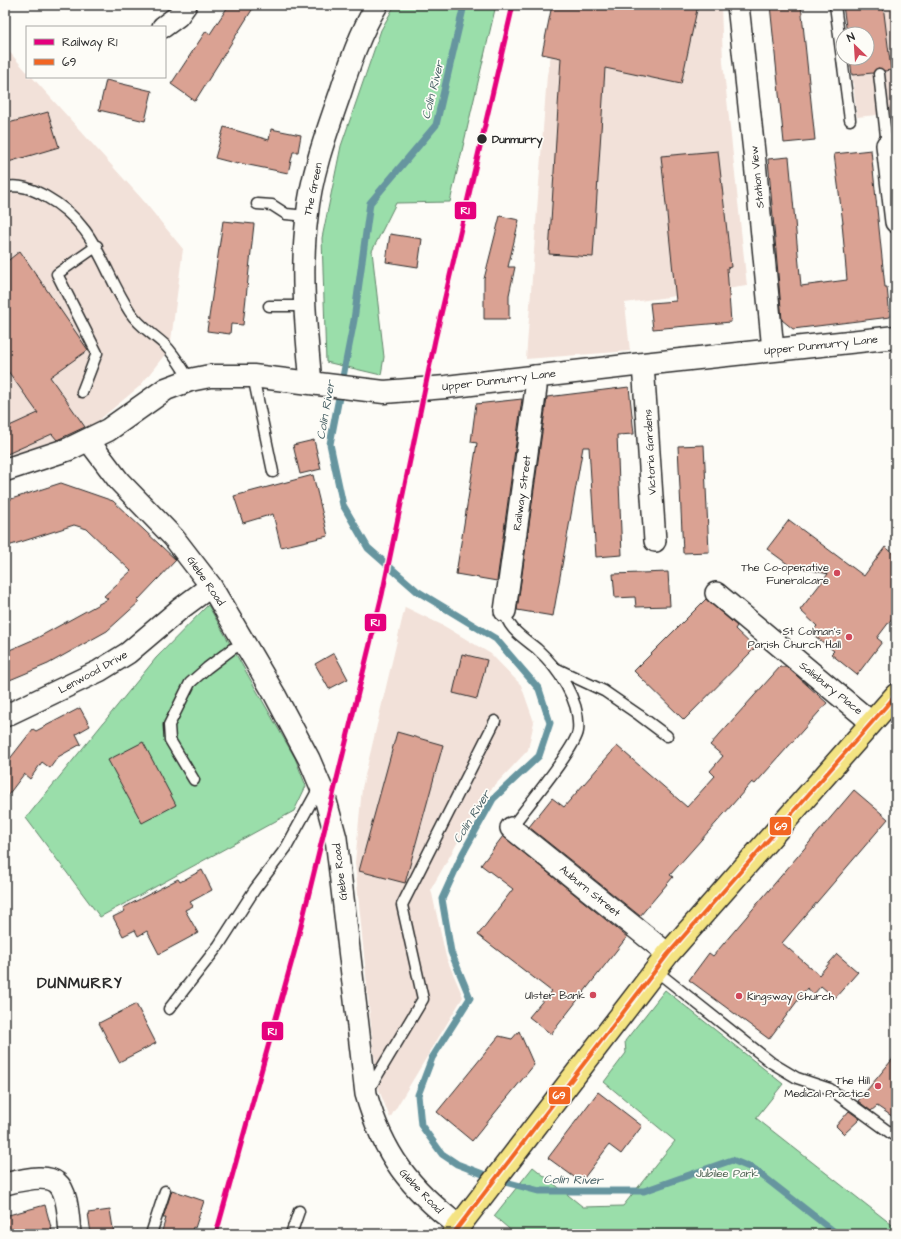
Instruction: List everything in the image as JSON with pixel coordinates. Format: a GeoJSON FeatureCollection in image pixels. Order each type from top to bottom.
{"type":"FeatureCollection","features":[{"type":"Feature","properties":{"kind":"main road"},"geometry":{"type":"LineString","coordinates":[[456,1230],[662,962],[872,722],[895,699]]}},
{"type":"Feature","properties":{"kind":"street"},"geometry":{"type":"LineString","coordinates":[[164,26],[178,16],[186,5]]}},
{"type":"Feature","properties":{"kind":"street","name":"The Green"},"geometry":{"type":"LineString","coordinates":[[316,384],[305,306],[307,216],[318,163],[329,125],[353,54],[367,22],[377,5]]}},
{"type":"Feature","properties":{"kind":"street","name":"Station View"},"geometry":{"type":"LineString","coordinates":[[738,5],[773,350]]}},
{"type":"Feature","properties":{"kind":"street"},"geometry":{"type":"LineString","coordinates":[[887,145],[896,222]]}},
{"type":"Feature","properties":{"kind":"street","name":"Upper Dunmurry Lane"},"geometry":{"type":"LineString","coordinates":[[5,470],[69,449],[108,430],[166,389],[190,380],[210,376],[253,376],[367,391],[416,390],[896,337]]}},
{"type":"Feature","properties":{"kind":"street","name":"Victoria Gardens"},"geometry":{"type":"LineString","coordinates":[[643,364],[655,541]]}},
{"type":"Feature","properties":{"kind":"street","name":"Railway Street"},"geometry":{"type":"LineString","coordinates":[[505,611],[536,388],[535,376]]}},
{"type":"Feature","properties":{"kind":"street","name":"Glebe Road"},"geometry":{"type":"LineString","coordinates":[[88,440],[119,481],[174,538],[211,586],[246,643],[275,695],[321,786],[329,808],[336,838],[366,1094],[384,1144],[397,1166],[456,1230]]}},
{"type":"Feature","properties":{"kind":"street","name":"Lenwood Drive"},"geometry":{"type":"LineString","coordinates":[[5,716],[99,671],[128,653],[180,609],[211,586]]}},
{"type":"Feature","properties":{"kind":"street","name":"Salisbury Place"},"geometry":{"type":"LineString","coordinates":[[716,593],[872,722]]}},
{"type":"Feature","properties":{"kind":"street","name":"Auburn Street"},"geometry":{"type":"LineString","coordinates":[[511,828],[662,962]]}},
{"type":"Feature","properties":{"kind":"street"},"geometry":{"type":"LineString","coordinates":[[5,1184],[33,1177],[46,1177],[55,1181],[64,1191],[68,1203],[70,1234]]}},
{"type":"Feature","properties":{"kind":"lane"},"geometry":{"type":"LineString","coordinates":[[836,5],[850,120]]}},
{"type":"Feature","properties":{"kind":"lane"},"geometry":{"type":"LineString","coordinates":[[878,74],[887,145]]}},
{"type":"Feature","properties":{"kind":"lane"},"geometry":{"type":"LineString","coordinates":[[5,187],[15,185],[32,189],[72,213],[96,246],[130,312],[142,327],[166,346],[190,380]]}},
{"type":"Feature","properties":{"kind":"lane"},"geometry":{"type":"LineString","coordinates":[[257,204],[272,205],[286,214],[307,216]]}},
{"type":"Feature","properties":{"kind":"lane"},"geometry":{"type":"LineString","coordinates":[[82,392],[97,353],[56,274],[96,246]]}},
{"type":"Feature","properties":{"kind":"lane"},"geometry":{"type":"LineString","coordinates":[[269,306],[305,306]]}},
{"type":"Feature","properties":{"kind":"lane"},"geometry":{"type":"LineString","coordinates":[[253,376],[273,472]]}},
{"type":"Feature","properties":{"kind":"lane"},"geometry":{"type":"LineString","coordinates":[[505,611],[506,619],[512,628],[542,653],[565,683],[575,706],[578,732],[571,748],[511,828]]}},
{"type":"Feature","properties":{"kind":"lane"},"geometry":{"type":"LineString","coordinates":[[194,780],[170,740],[169,725],[190,683],[220,659],[246,643]]}},
{"type":"Feature","properties":{"kind":"lane"},"geometry":{"type":"LineString","coordinates":[[552,666],[604,691],[639,714],[667,736]]}},
{"type":"Feature","properties":{"kind":"lane"},"geometry":{"type":"LineString","coordinates":[[366,1094],[423,999],[402,905],[495,721]]}},
{"type":"Feature","properties":{"kind":"lane"},"geometry":{"type":"LineString","coordinates":[[169,1009],[219,945],[255,889],[286,848],[321,786]]}},
{"type":"Feature","properties":{"kind":"lane"},"geometry":{"type":"LineString","coordinates":[[662,962],[772,1063],[797,1078],[830,1089],[896,1137]]}},
{"type":"Feature","properties":{"kind":"lane"},"geometry":{"type":"LineString","coordinates":[[151,1234],[165,1191]]}},
{"type":"Feature","properties":{"kind":"lane"},"geometry":{"type":"LineString","coordinates":[[291,1234],[299,1211]]}},
{"type":"Feature","properties":{"kind":"shaded area"},"geometry":{"type":"Polygon","coordinates":[[[561,5],[721,5],[723,62],[747,286],[625,303],[630,351],[526,359],[547,75],[561,5]]]}},
{"type":"Feature","properties":{"kind":"shaded area"},"geometry":{"type":"Polygon","coordinates":[[[843,5],[892,5],[896,44],[896,113],[857,117],[851,66],[875,66],[875,26],[846,26],[843,5]]]}},
{"type":"Feature","properties":{"kind":"shaded area"},"geometry":{"type":"Polygon","coordinates":[[[5,47],[26,71],[26,78],[33,78],[142,199],[183,249],[170,348],[140,386],[87,430],[5,457],[5,47]]]}},
{"type":"Feature","properties":{"kind":"shaded area"},"geometry":{"type":"Polygon","coordinates":[[[405,607],[444,626],[491,654],[521,685],[534,722],[528,750],[483,798],[431,889],[446,957],[463,997],[390,1118],[379,1090],[373,1047],[355,863],[362,788],[405,607]]]}},
{"type":"Feature","properties":{"kind":"green space"},"geometry":{"type":"Polygon","coordinates":[[[395,5],[496,5],[450,202],[396,203],[372,251],[384,357],[381,375],[326,362],[322,238],[341,146],[381,30],[395,5]]]}},
{"type":"Feature","properties":{"kind":"green space"},"geometry":{"type":"Polygon","coordinates":[[[208,605],[295,758],[306,786],[294,811],[100,917],[26,818],[156,658],[208,605]]]}},
{"type":"Feature","properties":{"kind":"green space","name":"Jubilee Park"},"geometry":{"type":"Polygon","coordinates":[[[665,990],[783,1084],[756,1118],[896,1228],[896,1234],[515,1234],[494,1216],[533,1167],[583,1207],[623,1206],[675,1141],[604,1082],[626,1053],[625,1041],[665,990]]]}},
{"type":"Feature","properties":{"kind":"building"},"geometry":{"type":"Polygon","coordinates":[[[229,5],[255,5],[195,101],[171,84],[206,31],[210,34],[229,5]]]}},
{"type":"Feature","properties":{"kind":"building"},"geometry":{"type":"Polygon","coordinates":[[[552,5],[698,5],[681,84],[605,68],[593,257],[549,254],[561,58],[542,54],[552,5]]]}},
{"type":"Feature","properties":{"kind":"building"},"geometry":{"type":"Polygon","coordinates":[[[770,5],[801,5],[815,140],[784,143],[770,5]]]}},
{"type":"Feature","properties":{"kind":"building"},"geometry":{"type":"Polygon","coordinates":[[[843,5],[883,5],[891,70],[885,71],[878,68],[873,73],[852,75],[851,66],[875,66],[875,26],[846,26],[843,5]]]}},
{"type":"Feature","properties":{"kind":"building"},"geometry":{"type":"Polygon","coordinates":[[[106,80],[152,91],[145,121],[99,110],[106,80]]]}},
{"type":"Feature","properties":{"kind":"building"},"geometry":{"type":"Polygon","coordinates":[[[48,112],[59,147],[5,163],[5,124],[48,112]]]}},
{"type":"Feature","properties":{"kind":"building"},"geometry":{"type":"Polygon","coordinates":[[[224,127],[269,140],[271,129],[301,135],[298,152],[293,152],[288,173],[238,164],[215,158],[224,127]]]}},
{"type":"Feature","properties":{"kind":"building"},"geometry":{"type":"Polygon","coordinates":[[[871,150],[885,287],[887,287],[890,317],[793,329],[782,320],[768,159],[789,157],[801,286],[847,280],[843,223],[834,154],[871,150]]]}},
{"type":"Feature","properties":{"kind":"building"},"geometry":{"type":"Polygon","coordinates":[[[718,151],[731,267],[727,268],[731,322],[653,329],[650,303],[676,301],[661,156],[718,151]]]}},
{"type":"Feature","properties":{"kind":"building"},"geometry":{"type":"Polygon","coordinates":[[[500,216],[519,220],[508,267],[515,267],[509,295],[509,319],[484,319],[484,279],[500,216]]]}},
{"type":"Feature","properties":{"kind":"building"},"geometry":{"type":"Polygon","coordinates":[[[223,221],[254,224],[243,325],[231,324],[230,334],[207,331],[223,221]]]}},
{"type":"Feature","properties":{"kind":"building"},"geometry":{"type":"Polygon","coordinates":[[[390,234],[422,239],[418,267],[386,262],[390,234]]]}},
{"type":"Feature","properties":{"kind":"building"},"geometry":{"type":"Polygon","coordinates":[[[20,251],[88,350],[50,377],[85,427],[57,440],[52,434],[5,455],[5,428],[38,413],[5,367],[5,263],[20,251]]]}},
{"type":"Feature","properties":{"kind":"building"},"geometry":{"type":"Polygon","coordinates":[[[629,387],[634,434],[617,435],[622,555],[596,557],[589,447],[583,447],[553,616],[517,610],[547,397],[629,387]]]}},
{"type":"Feature","properties":{"kind":"building"},"geometry":{"type":"Polygon","coordinates":[[[522,399],[497,581],[456,574],[477,443],[471,442],[476,404],[522,399]]]}},
{"type":"Feature","properties":{"kind":"building"},"geometry":{"type":"Polygon","coordinates":[[[314,440],[321,469],[300,474],[293,445],[314,440]]]}},
{"type":"Feature","properties":{"kind":"building"},"geometry":{"type":"Polygon","coordinates":[[[704,445],[709,552],[683,553],[678,446],[704,445]]]}},
{"type":"Feature","properties":{"kind":"building"},"geometry":{"type":"Polygon","coordinates":[[[313,475],[328,536],[281,547],[273,514],[243,523],[234,496],[313,475]]]}},
{"type":"Feature","properties":{"kind":"building"},"geometry":{"type":"Polygon","coordinates":[[[61,483],[113,501],[176,560],[137,601],[139,602],[107,631],[48,664],[5,682],[5,652],[37,638],[108,599],[104,596],[131,571],[87,529],[74,525],[5,547],[5,501],[61,483]]]}},
{"type":"Feature","properties":{"kind":"building"},"geometry":{"type":"Polygon","coordinates":[[[789,520],[864,576],[885,547],[896,555],[896,613],[877,638],[882,642],[857,675],[831,654],[834,651],[811,633],[817,626],[800,610],[828,574],[789,565],[767,549],[789,520]]]}},
{"type":"Feature","properties":{"kind":"building"},"geometry":{"type":"Polygon","coordinates":[[[668,572],[670,606],[636,607],[635,597],[615,598],[613,574],[668,572]]]}},
{"type":"Feature","properties":{"kind":"building"},"geometry":{"type":"Polygon","coordinates":[[[706,599],[737,626],[735,629],[755,648],[684,720],[634,671],[706,599]]]}},
{"type":"Feature","properties":{"kind":"building"},"geometry":{"type":"Polygon","coordinates":[[[334,653],[348,679],[329,689],[315,664],[334,653]]]}},
{"type":"Feature","properties":{"kind":"building"},"geometry":{"type":"Polygon","coordinates":[[[462,654],[487,660],[477,699],[453,693],[462,654]]]}},
{"type":"Feature","properties":{"kind":"building"},"geometry":{"type":"Polygon","coordinates":[[[780,667],[787,667],[827,703],[755,784],[752,782],[670,875],[673,877],[640,916],[529,827],[552,798],[564,807],[617,746],[687,807],[715,776],[710,771],[723,756],[710,745],[780,667]]]}},
{"type":"Feature","properties":{"kind":"building"},"geometry":{"type":"Polygon","coordinates":[[[80,708],[90,726],[76,734],[81,744],[58,757],[50,768],[42,762],[30,779],[24,774],[5,799],[5,765],[33,729],[36,731],[80,708]]]}},
{"type":"Feature","properties":{"kind":"building"},"geometry":{"type":"Polygon","coordinates":[[[397,732],[443,745],[405,883],[359,871],[397,732]]]}},
{"type":"Feature","properties":{"kind":"building"},"geometry":{"type":"Polygon","coordinates":[[[143,742],[176,805],[142,823],[108,760],[143,742]]]}},
{"type":"Feature","properties":{"kind":"building"},"geometry":{"type":"Polygon","coordinates":[[[854,790],[888,819],[782,943],[819,975],[837,954],[858,972],[835,998],[821,986],[814,994],[807,988],[769,1039],[689,980],[709,953],[713,956],[854,790]]]}},
{"type":"Feature","properties":{"kind":"building"},"geometry":{"type":"Polygon","coordinates":[[[503,836],[627,937],[551,1034],[529,1017],[551,991],[478,935],[513,889],[481,865],[503,836]]]}},
{"type":"Feature","properties":{"kind":"building"},"geometry":{"type":"Polygon","coordinates":[[[202,870],[212,890],[190,902],[193,906],[185,910],[198,933],[159,954],[147,931],[138,936],[135,930],[123,936],[113,917],[125,911],[123,908],[178,879],[180,882],[202,870]]]}},
{"type":"Feature","properties":{"kind":"building"},"geometry":{"type":"Polygon","coordinates":[[[136,1004],[156,1043],[119,1062],[99,1023],[136,1004]]]}},
{"type":"Feature","properties":{"kind":"building"},"geometry":{"type":"Polygon","coordinates":[[[519,1031],[534,1065],[472,1141],[437,1112],[499,1036],[512,1039],[519,1031]]]}},
{"type":"Feature","properties":{"kind":"building","name":"The Hill Medical Practice"},"geometry":{"type":"Polygon","coordinates":[[[896,1055],[896,1119],[877,1106],[871,1111],[858,1101],[896,1055]]]}},
{"type":"Feature","properties":{"kind":"building"},"geometry":{"type":"Polygon","coordinates":[[[598,1092],[642,1126],[621,1154],[609,1145],[581,1182],[548,1158],[598,1092]]]}},
{"type":"Feature","properties":{"kind":"building"},"geometry":{"type":"Polygon","coordinates":[[[849,1111],[860,1119],[844,1134],[836,1126],[849,1111]]]}},
{"type":"Feature","properties":{"kind":"building"},"geometry":{"type":"Polygon","coordinates":[[[172,1190],[204,1201],[195,1228],[193,1227],[191,1234],[161,1234],[166,1218],[163,1218],[172,1190]]]}},
{"type":"Feature","properties":{"kind":"building"},"geometry":{"type":"Polygon","coordinates":[[[45,1205],[52,1231],[38,1234],[5,1234],[5,1216],[45,1205]]]}},
{"type":"Feature","properties":{"kind":"building"},"geometry":{"type":"Polygon","coordinates":[[[110,1210],[114,1234],[91,1234],[88,1213],[110,1210]]]}},
{"type":"Feature","properties":{"kind":"waterway","name":"Colin River"},"geometry":{"type":"LineString","coordinates":[[464,5],[436,125],[370,203],[354,320],[330,444],[343,505],[368,548],[417,591],[496,639],[539,689],[550,723],[539,756],[493,799],[463,853],[442,899],[451,952],[470,998],[432,1058],[418,1095],[421,1125],[442,1154],[457,1164],[498,1180],[539,1191],[644,1191],[732,1160],[754,1169],[837,1234]]}},
{"type":"Feature","properties":{"kind":"rail line","name":"R1"},"geometry":{"type":"LineString","coordinates":[[216,1234],[296,946],[382,595],[435,340],[513,5]]}},
{"type":"Feature","properties":{"kind":"transit line","name":"69"},"geometry":{"type":"LineString","coordinates":[[453,1234],[668,954],[896,695]]}},
{"type":"Feature","properties":{"kind":"place","name":"Dunmurry"},"geometry":{"type":"Point","coordinates":[482,139]}},
{"type":"Feature","properties":{"kind":"place","name":"The Co-operative Funeralcare"},"geometry":{"type":"Point","coordinates":[837,573]}},
{"type":"Feature","properties":{"kind":"place","name":"St Colman's Parish Church Hall"},"geometry":{"type":"Point","coordinates":[849,637]}},
{"type":"Feature","properties":{"kind":"place","name":"Ulster Bank"},"geometry":{"type":"Point","coordinates":[593,995]}},
{"type":"Feature","properties":{"kind":"place","name":"Kingsway Church"},"geometry":{"type":"Point","coordinates":[739,996]}},
{"type":"Feature","properties":{"kind":"place","name":"The Hill Medical Practice"},"geometry":{"type":"Point","coordinates":[878,1086]}},
{"type":"Feature","properties":{"kind":"district","name":"DUNMURRY"},"geometry":{"type":"Point","coordinates":[80,983]}}]}
